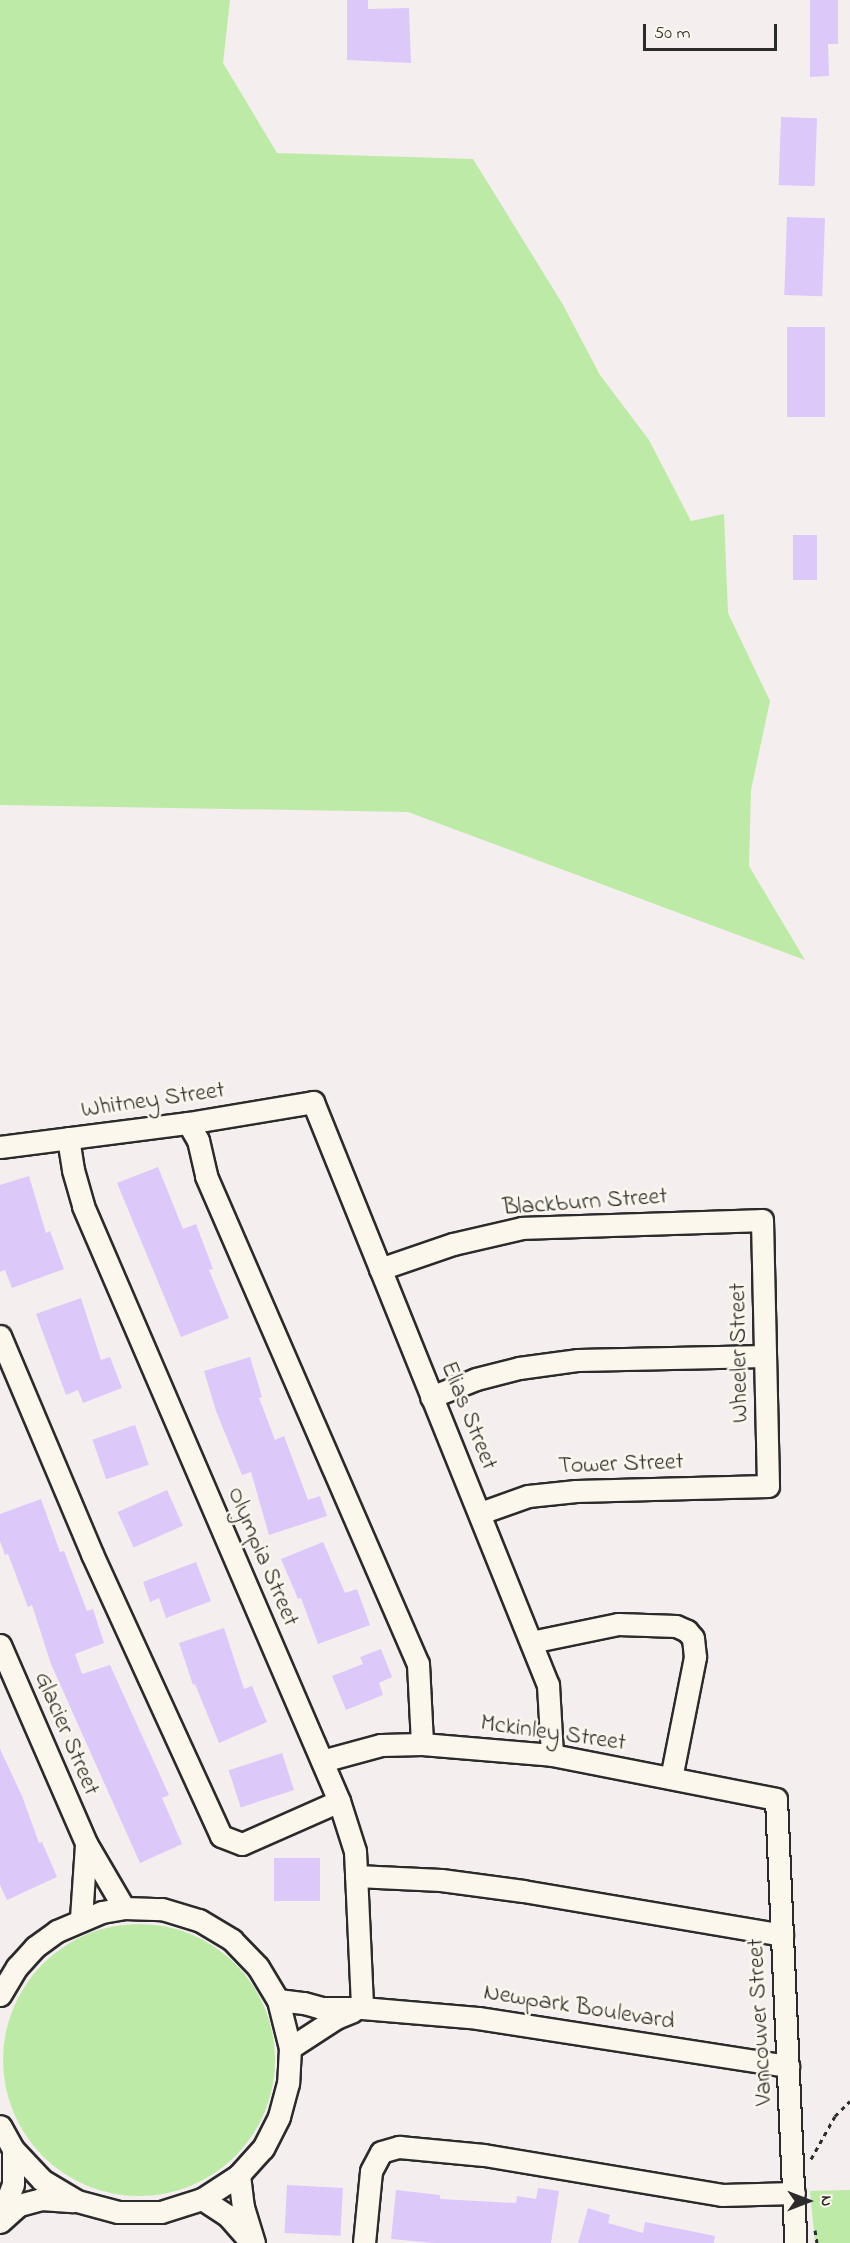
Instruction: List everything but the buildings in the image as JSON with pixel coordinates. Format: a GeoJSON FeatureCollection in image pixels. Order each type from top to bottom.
{"type":"FeatureCollection","features":[{"type":"Feature","properties":{"kind":"street","name":"Whitney Street"},"geometry":{"type":"LineString","coordinates":[[0,1147],[188,1123],[313,1102]]}},
{"type":"Feature","properties":{"kind":"street","name":"Elias Street"},"geometry":{"type":"LineString","coordinates":[[313,1102],[548,1685],[552,1755]]}},
{"type":"Feature","properties":{"kind":"street"},"geometry":{"type":"LineString","coordinates":[[188,1123],[198,1140],[206,1176],[418,1664],[422,1744]]}},
{"type":"Feature","properties":{"kind":"street","name":"Olympia Street"},"geometry":{"type":"LineString","coordinates":[[68,1138],[73,1170],[83,1206],[339,1802],[355,1851],[362,2008]]}},
{"type":"Feature","properties":{"kind":"street","name":"Blackburn Street"},"geometry":{"type":"LineString","coordinates":[[380,1269],[453,1244],[522,1228],[762,1220]]}},
{"type":"Feature","properties":{"kind":"street","name":"Wheeler Street"},"geometry":{"type":"LineString","coordinates":[[762,1220],[768,1486]]}},
{"type":"Feature","properties":{"kind":"street"},"geometry":{"type":"LineString","coordinates":[[0,1336],[92,1554],[221,1836],[242,1844],[339,1802]]}},
{"type":"Feature","properties":{"kind":"street"},"geometry":{"type":"LineString","coordinates":[[431,1397],[486,1376],[519,1368],[578,1360],[765,1356]]}},
{"type":"Feature","properties":{"kind":"street","name":"Tower Street"},"geometry":{"type":"LineString","coordinates":[[480,1513],[528,1496],[576,1491],[768,1486]]}},
{"type":"Feature","properties":{"kind":"street"},"geometry":{"type":"LineString","coordinates":[[531,1642],[618,1624],[676,1626],[687,1631],[693,1638],[695,1657],[671,1778]]}},
{"type":"Feature","properties":{"kind":"street","name":"Glacier Street"},"geometry":{"type":"LineString","coordinates":[[0,1645],[86,1843],[124,1908]]}},
{"type":"Feature","properties":{"kind":"street","name":"Mckinley Street"},"geometry":{"type":"LineString","coordinates":[[322,1761],[381,1745],[422,1744],[552,1755],[776,1799]]}},
{"type":"Feature","properties":{"kind":"street","name":"Vancouver Street"},"geometry":{"type":"LineString","coordinates":[[776,1799],[795,2243]]}},
{"type":"Feature","properties":{"kind":"street","name":"Glacier Street"},"geometry":{"type":"LineString","coordinates":[[81,1918],[86,1843]]}},
{"type":"Feature","properties":{"kind":"street"},"geometry":{"type":"LineString","coordinates":[[356,1876],[441,1880],[499,1888],[782,1935]]}},
{"type":"Feature","properties":{"kind":"street"},"geometry":{"type":"LineString","coordinates":[[0,1995],[17,1967],[35,1947],[57,1931],[81,1918],[124,1908],[162,1909],[199,1920],[223,1935],[258,1967],[278,2000],[290,2048],[288,2083],[279,2117],[263,2148],[239,2175],[202,2199],[161,2212],[118,2212],[77,2201],[41,2199],[22,2204],[0,2220]]}},
{"type":"Feature","properties":{"kind":"street","name":"Newpark Boulevard"},"geometry":{"type":"LineString","coordinates":[[278,2000],[304,2003],[321,2008],[362,2008],[478,2018],[788,2066]]}},
{"type":"Feature","properties":{"kind":"street","name":"Newpark Boulevard"},"geometry":{"type":"LineString","coordinates":[[290,2048],[336,2018],[362,2008]]}},
{"type":"Feature","properties":{"kind":"street"},"geometry":{"type":"LineString","coordinates":[[0,2126],[13,2149],[42,2180],[77,2201]]}},
{"type":"Feature","properties":{"kind":"street"},"geometry":{"type":"LineString","coordinates":[[364,2243],[371,2171],[381,2152],[399,2147],[484,2155],[722,2195],[794,2193]]}},
{"type":"Feature","properties":{"kind":"street"},"geometry":{"type":"LineString","coordinates":[[0,2220],[13,2184],[13,2149]]}},
{"type":"Feature","properties":{"kind":"street"},"geometry":{"type":"LineString","coordinates":[[239,2175],[243,2207],[253,2243]]}},
{"type":"Feature","properties":{"kind":"street"},"geometry":{"type":"LineString","coordinates":[[202,2199],[228,2216],[253,2243]]}},
{"type":"Feature","properties":{"kind":"path"},"geometry":{"type":"LineString","coordinates":[[808,2166],[817,2144],[835,2116],[850,2101]]}},
{"type":"Feature","properties":{"kind":"path"},"geometry":{"type":"LineString","coordinates":[[814,2220],[817,2243]]}},
{"type":"Feature","properties":{"kind":"green space"},"geometry":{"type":"Polygon","coordinates":[[[0,0],[230,0],[223,63],[277,153],[473,159],[562,303],[600,375],[649,440],[691,521],[724,514],[728,613],[770,701],[751,790],[749,866],[805,960],[408,812],[0,805],[0,0]]]}},
{"type":"Feature","properties":{"kind":"green space"},"geometry":{"type":"Polygon","coordinates":[[[139,1924],[166,1926],[191,1934],[215,1947],[235,1964],[252,1984],[265,2008],[273,2033],[275,2060],[273,2087],[265,2112],[252,2136],[235,2156],[215,2173],[191,2186],[166,2194],[139,2196],[112,2194],[87,2186],[63,2173],[43,2156],[26,2136],[13,2112],[5,2087],[3,2060],[5,2033],[13,2008],[26,1984],[43,1964],[63,1947],[87,1934],[112,1926],[139,1924]]]}},
{"type":"Feature","properties":{"kind":"green space"},"geometry":{"type":"Polygon","coordinates":[[[850,2190],[850,2243],[815,2243],[810,2191],[850,2190]]]}}]}
